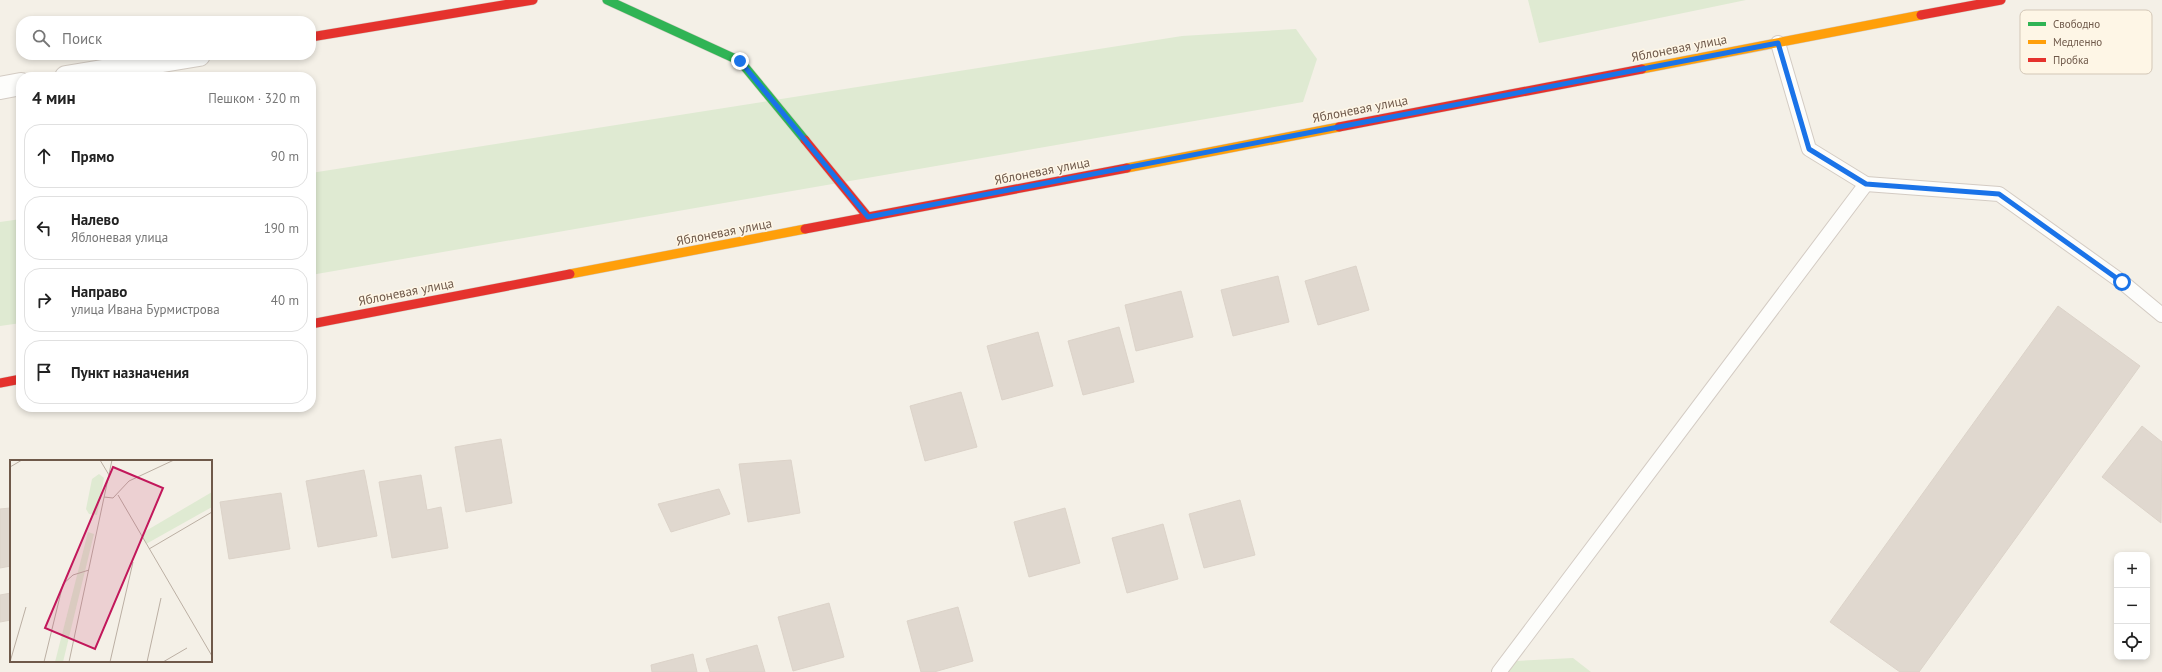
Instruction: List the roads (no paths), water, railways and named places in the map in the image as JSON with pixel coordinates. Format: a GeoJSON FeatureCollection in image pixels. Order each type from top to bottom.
{"type":"FeatureCollection","features":[{"type":"Feature","properties":{"kind":"street"},"geometry":{"type":"LineString","coordinates":[[316,36],[533,0]]}},
{"type":"Feature","properties":{"kind":"street"},"geometry":{"type":"LineString","coordinates":[[607,0],[740,61],[868,217]]}},
{"type":"Feature","properties":{"kind":"street","name":"Яблоневая улица"},"geometry":{"type":"LineString","coordinates":[[316,323],[2001,0]]}},
{"type":"Feature","properties":{"kind":"street"},"geometry":{"type":"LineString","coordinates":[[96,72],[170,60]]}},
{"type":"Feature","properties":{"kind":"street"},"geometry":{"type":"LineString","coordinates":[[0,88],[16,85]]}},
{"type":"Feature","properties":{"kind":"street"},"geometry":{"type":"LineString","coordinates":[[0,383],[16,380]]}},
{"type":"Feature","properties":{"kind":"lane"},"geometry":{"type":"LineString","coordinates":[[1778,43],[1809,149],[1866,184],[1999,194],[2122,282],[2162,315]]}},
{"type":"Feature","properties":{"kind":"lane"},"geometry":{"type":"LineString","coordinates":[[1499,672],[1866,184]]}}]}
